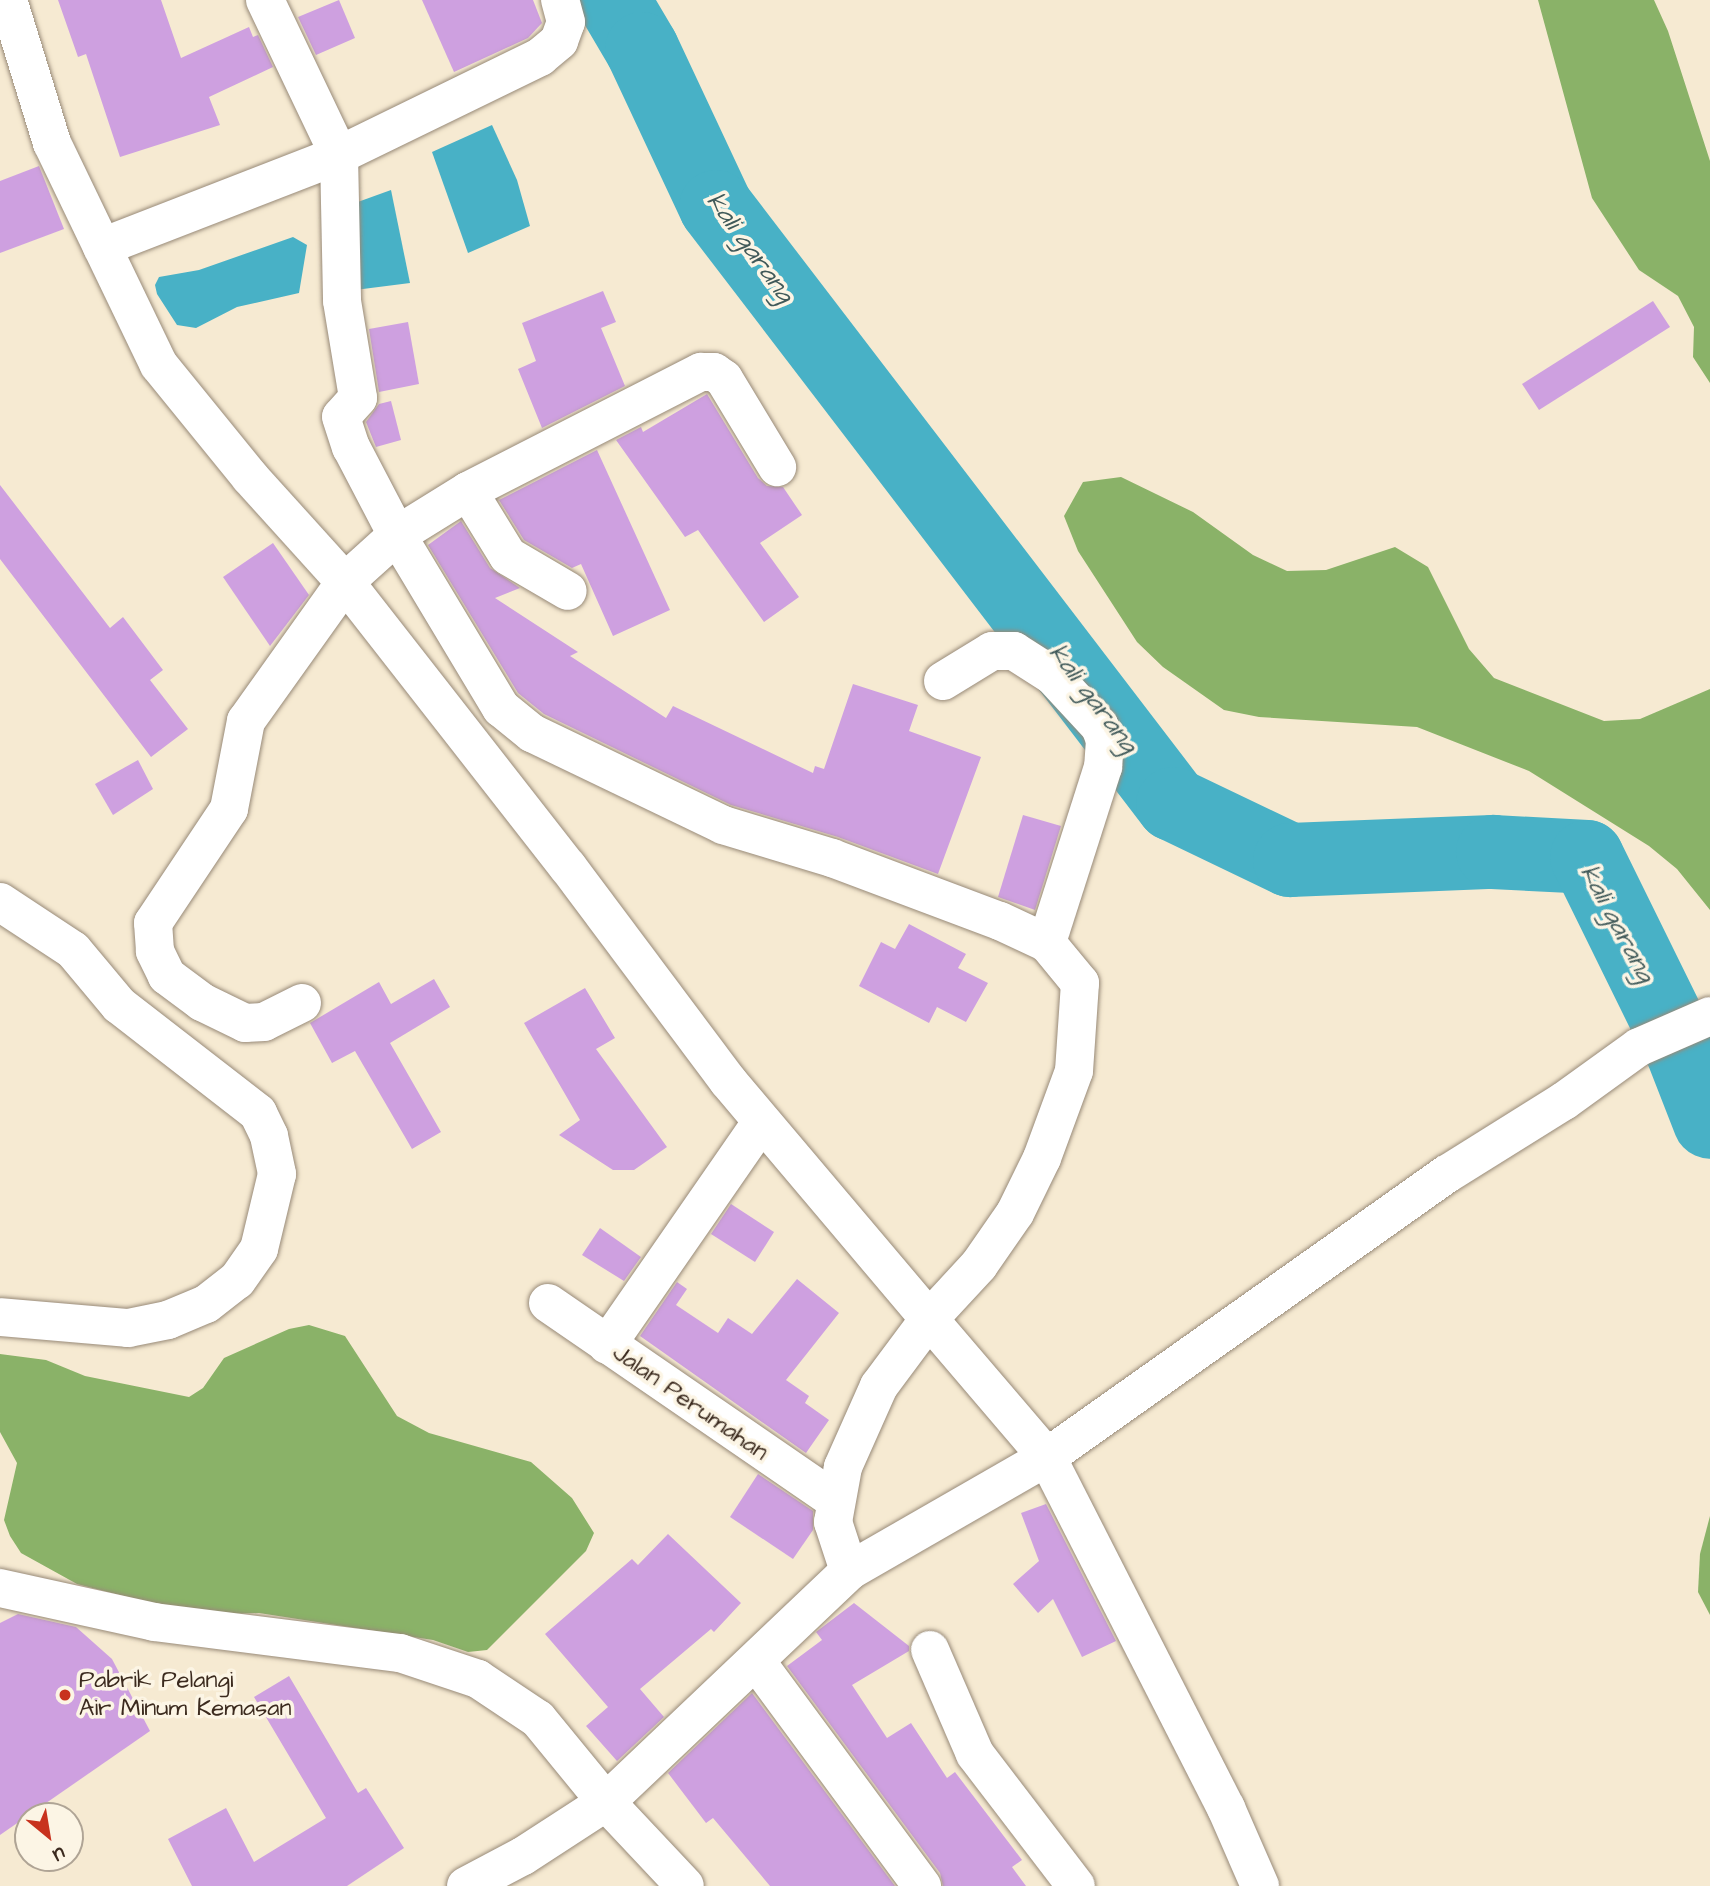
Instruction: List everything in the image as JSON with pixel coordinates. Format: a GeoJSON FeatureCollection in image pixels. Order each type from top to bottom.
{"type":"FeatureCollection","features":[{"type":"Feature","properties":{"kind":"street"},"geometry":{"type":"LineString","coordinates":[[8,0],[15,69],[159,365],[250,477],[345,582],[761,1123],[1047,1457],[1226,1808],[1260,1886]]}},
{"type":"Feature","properties":{"kind":"street"},"geometry":{"type":"LineString","coordinates":[[265,0],[339,155],[342,301],[358,398],[341,417],[351,447],[397,535],[501,708],[532,733],[723,825],[946,898],[1047,943],[1080,983],[1074,1071],[1042,1158],[1015,1213],[979,1265],[929,1319],[879,1385],[855,1433],[835,1500],[833,1522],[849,1572]]}},
{"type":"Feature","properties":{"kind":"street"},"geometry":{"type":"LineString","coordinates":[[102,247],[339,155],[540,57],[559,41],[566,22],[560,0]]}},
{"type":"Feature","properties":{"kind":"street"},"geometry":{"type":"LineString","coordinates":[[302,1003],[264,1022],[245,1023],[202,1002],[167,976],[155,951],[153,923],[204,852],[229,808],[246,721],[345,582],[397,535],[468,491],[701,372],[714,372],[724,379],[777,467]]}},
{"type":"Feature","properties":{"kind":"street"},"geometry":{"type":"LineString","coordinates":[[468,491],[508,556],[568,591]]}},
{"type":"Feature","properties":{"kind":"street"},"geometry":{"type":"LineString","coordinates":[[943,681],[992,651],[1014,651],[1053,676],[1100,727],[1105,740],[1103,767],[1047,943]]}},
{"type":"Feature","properties":{"kind":"street"},"geometry":{"type":"LineString","coordinates":[[0,902],[73,950],[119,1005],[197,1061],[258,1113],[270,1136],[276,1174],[259,1248],[237,1280],[206,1304],[168,1320],[128,1328],[0,1317]]}},
{"type":"Feature","properties":{"kind":"street"},"geometry":{"type":"LineString","coordinates":[[466,1886],[523,1856],[606,1802],[849,1572],[1047,1457],[1447,1174],[1564,1101],[1639,1046],[1710,1016]]}},
{"type":"Feature","properties":{"kind":"street"},"geometry":{"type":"LineString","coordinates":[[607,1345],[761,1123]]}},
{"type":"Feature","properties":{"kind":"street","name":"Jalan Perumahan"},"geometry":{"type":"LineString","coordinates":[[548,1303],[835,1500]]}},
{"type":"Feature","properties":{"kind":"street"},"geometry":{"type":"LineString","coordinates":[[0,1588],[153,1622],[400,1653],[478,1679],[538,1718],[606,1802],[685,1886]]}},
{"type":"Feature","properties":{"kind":"street"},"geometry":{"type":"LineString","coordinates":[[930,1650],[975,1754],[1076,1886]]}},
{"type":"Feature","properties":{"kind":"street"},"geometry":{"type":"LineString","coordinates":[[756,1661],[922,1886]]}},
{"type":"Feature","properties":{"kind":"green space"},"geometry":{"type":"Polygon","coordinates":[[[1538,0],[1654,0],[1668,31],[1710,161],[1710,383],[1693,357],[1694,327],[1678,296],[1639,270],[1592,198],[1538,0]]]}},
{"type":"Feature","properties":{"kind":"green space"},"geometry":{"type":"Polygon","coordinates":[[[1121,477],[1193,512],[1253,555],[1287,571],[1326,570],[1395,547],[1428,567],[1469,649],[1494,678],[1604,721],[1640,719],[1710,689],[1710,910],[1677,869],[1649,846],[1529,771],[1417,727],[1259,717],[1224,710],[1163,667],[1137,642],[1078,551],[1064,516],[1083,482],[1121,477]]]}},
{"type":"Feature","properties":{"kind":"green space"},"geometry":{"type":"Polygon","coordinates":[[[309,1325],[345,1336],[397,1416],[429,1433],[531,1462],[572,1498],[594,1533],[586,1551],[487,1650],[468,1652],[433,1640],[259,1613],[197,1615],[77,1584],[21,1553],[10,1536],[4,1520],[17,1463],[0,1432],[0,1354],[46,1360],[85,1376],[189,1397],[203,1388],[224,1358],[289,1329],[309,1325]]]}},
{"type":"Feature","properties":{"kind":"green space"},"geometry":{"type":"Polygon","coordinates":[[[1710,1516],[1710,1615],[1698,1592],[1700,1554],[1710,1516]]]}},
{"type":"Feature","properties":{"kind":"water"},"geometry":{"type":"Polygon","coordinates":[[[492,125],[517,180],[530,226],[468,253],[432,152],[492,125]]]}},
{"type":"Feature","properties":{"kind":"water"},"geometry":{"type":"Polygon","coordinates":[[[391,190],[410,283],[355,290],[355,203],[391,190]]]}},
{"type":"Feature","properties":{"kind":"water"},"geometry":{"type":"Polygon","coordinates":[[[293,237],[307,245],[299,293],[237,307],[196,328],[177,325],[157,294],[155,285],[159,277],[199,270],[293,237]]]}},
{"type":"Feature","properties":{"kind":"building"},"geometry":{"type":"Polygon","coordinates":[[[58,0],[161,0],[181,58],[249,27],[253,37],[258,35],[273,67],[209,97],[220,125],[120,157],[86,54],[78,57],[58,0]]]}},
{"type":"Feature","properties":{"kind":"building"},"geometry":{"type":"Polygon","coordinates":[[[339,0],[355,38],[316,55],[298,17],[339,0]]]}},
{"type":"Feature","properties":{"kind":"building"},"geometry":{"type":"Polygon","coordinates":[[[422,0],[533,0],[542,23],[528,38],[454,72],[422,0]]]}},
{"type":"Feature","properties":{"kind":"building"},"geometry":{"type":"Polygon","coordinates":[[[39,166],[64,229],[0,253],[0,181],[39,166]]]}},
{"type":"Feature","properties":{"kind":"building"},"geometry":{"type":"Polygon","coordinates":[[[603,291],[616,322],[601,328],[625,386],[542,428],[518,369],[536,361],[522,323],[603,291]]]}},
{"type":"Feature","properties":{"kind":"building"},"geometry":{"type":"Polygon","coordinates":[[[1653,301],[1670,327],[1539,410],[1522,384],[1653,301]]]}},
{"type":"Feature","properties":{"kind":"building"},"geometry":{"type":"Polygon","coordinates":[[[408,322],[419,384],[379,392],[369,329],[408,322]]]}},
{"type":"Feature","properties":{"kind":"building"},"geometry":{"type":"Polygon","coordinates":[[[707,394],[758,478],[767,486],[783,487],[802,515],[760,543],[799,597],[764,622],[698,530],[685,537],[616,440],[641,427],[643,432],[707,394]]]}},
{"type":"Feature","properties":{"kind":"building"},"geometry":{"type":"Polygon","coordinates":[[[391,401],[401,440],[376,447],[366,422],[379,404],[391,401]]]}},
{"type":"Feature","properties":{"kind":"building"},"geometry":{"type":"Polygon","coordinates":[[[597,450],[670,610],[613,636],[581,564],[572,568],[524,540],[499,500],[597,450]]]}},
{"type":"Feature","properties":{"kind":"building"},"geometry":{"type":"Polygon","coordinates":[[[0,485],[110,628],[123,617],[163,670],[150,680],[188,729],[151,757],[0,559],[0,485]]]}},
{"type":"Feature","properties":{"kind":"building"},"geometry":{"type":"Polygon","coordinates":[[[461,521],[490,568],[520,588],[495,598],[578,652],[570,656],[666,718],[673,706],[813,773],[815,766],[824,769],[853,684],[918,705],[909,731],[981,757],[938,874],[838,837],[731,805],[544,714],[518,693],[428,545],[461,521]]]}},
{"type":"Feature","properties":{"kind":"building"},"geometry":{"type":"Polygon","coordinates":[[[273,543],[309,595],[270,646],[223,577],[273,543]]]}},
{"type":"Feature","properties":{"kind":"building"},"geometry":{"type":"Polygon","coordinates":[[[138,760],[153,789],[113,815],[95,784],[138,760]]]}},
{"type":"Feature","properties":{"kind":"building"},"geometry":{"type":"Polygon","coordinates":[[[1023,815],[1061,826],[1035,910],[998,897],[1023,815]]]}},
{"type":"Feature","properties":{"kind":"building"},"geometry":{"type":"Polygon","coordinates":[[[909,924],[966,954],[958,968],[988,983],[966,1022],[937,1007],[929,1023],[859,986],[881,942],[895,949],[909,924]]]}},
{"type":"Feature","properties":{"kind":"building"},"geometry":{"type":"Polygon","coordinates":[[[434,979],[450,1007],[390,1043],[441,1132],[412,1149],[355,1051],[332,1063],[310,1023],[379,982],[391,1004],[434,979]]]}},
{"type":"Feature","properties":{"kind":"building"},"geometry":{"type":"Polygon","coordinates":[[[585,988],[615,1038],[596,1049],[667,1147],[634,1170],[613,1170],[559,1135],[580,1120],[524,1023],[585,988]]]}},
{"type":"Feature","properties":{"kind":"building"},"geometry":{"type":"Polygon","coordinates":[[[731,1204],[774,1232],[755,1262],[711,1234],[731,1204]]]}},
{"type":"Feature","properties":{"kind":"building"},"geometry":{"type":"Polygon","coordinates":[[[600,1228],[641,1257],[624,1281],[582,1255],[600,1228]]]}},
{"type":"Feature","properties":{"kind":"building"},"geometry":{"type":"Polygon","coordinates":[[[797,1279],[839,1313],[786,1380],[809,1396],[805,1403],[829,1420],[806,1453],[640,1336],[677,1282],[687,1289],[676,1305],[718,1333],[728,1318],[752,1334],[797,1279]]]}},
{"type":"Feature","properties":{"kind":"building"},"geometry":{"type":"Polygon","coordinates":[[[758,1474],[813,1511],[813,1530],[793,1559],[730,1517],[758,1474]]]}},
{"type":"Feature","properties":{"kind":"building"},"geometry":{"type":"Polygon","coordinates":[[[1046,1504],[1116,1641],[1082,1657],[1053,1599],[1038,1613],[1013,1584],[1039,1561],[1021,1513],[1046,1504]]]}},
{"type":"Feature","properties":{"kind":"building"},"geometry":{"type":"Polygon","coordinates":[[[668,1534],[741,1603],[714,1632],[711,1629],[640,1689],[664,1717],[617,1761],[586,1726],[608,1707],[545,1634],[632,1559],[638,1565],[668,1534]]]}},
{"type":"Feature","properties":{"kind":"building"},"geometry":{"type":"Polygon","coordinates":[[[854,1603],[909,1646],[909,1651],[852,1685],[887,1738],[911,1723],[947,1778],[955,1772],[1022,1860],[1012,1867],[1026,1886],[943,1886],[940,1873],[787,1666],[822,1640],[816,1632],[854,1603]]]}},
{"type":"Feature","properties":{"kind":"building","name":"Pabrik Pelangi Air Minum Kemasan"},"geometry":{"type":"Polygon","coordinates":[[[18,1614],[76,1627],[112,1659],[150,1731],[48,1802],[14,1802],[14,1825],[0,1835],[0,1623],[18,1614]]]}},
{"type":"Feature","properties":{"kind":"building"},"geometry":{"type":"Polygon","coordinates":[[[289,1676],[358,1793],[366,1788],[404,1848],[347,1886],[192,1886],[168,1839],[226,1808],[254,1862],[326,1818],[254,1697],[289,1676]]]}},
{"type":"Feature","properties":{"kind":"building"},"geometry":{"type":"Polygon","coordinates":[[[752,1693],[895,1886],[770,1886],[713,1818],[706,1823],[668,1773],[752,1693]]]}},
{"type":"Feature","properties":{"kind":"waterway","name":"kali garang"},"geometry":{"type":"LineString","coordinates":[[613,0],[642,49],[716,207],[1173,804],[1290,860],[1493,852],[1587,857],[1682,1050],[1710,1122]]}},
{"type":"Feature","properties":{"kind":"waterway"},"geometry":{"type":"LineString","coordinates":[[1682,1050],[1710,1037]]}},
{"type":"Feature","properties":{"kind":"place","name":"Pabrik Pelangi Air Minum Kemasan"},"geometry":{"type":"Point","coordinates":[65,1695]}}]}
